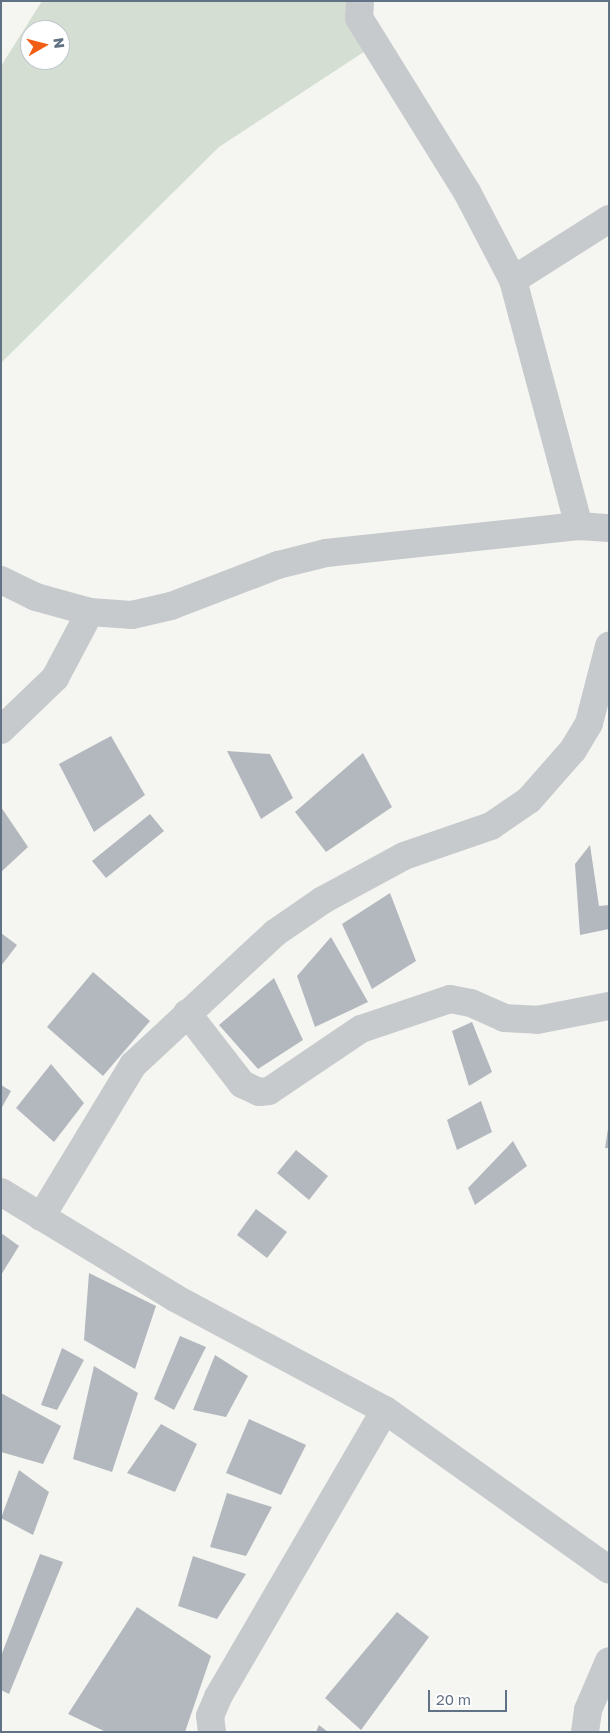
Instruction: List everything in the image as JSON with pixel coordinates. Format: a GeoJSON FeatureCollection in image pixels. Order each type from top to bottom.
{"type":"FeatureCollection","features":[{"type":"Feature","properties":{"kind":"street"},"geometry":{"type":"LineString","coordinates":[[360,1],[360,18],[467,192],[513,280],[579,526]]}},
{"type":"Feature","properties":{"kind":"street"},"geometry":{"type":"LineString","coordinates":[[513,280],[609,220]]}},
{"type":"Feature","properties":{"kind":"street"},"geometry":{"type":"LineString","coordinates":[[1,580],[36,597],[90,612],[132,614],[171,606],[278,565],[326,553],[579,526],[609,528]]}},
{"type":"Feature","properties":{"kind":"street"},"geometry":{"type":"LineString","coordinates":[[1,730],[55,678],[90,612]]}},
{"type":"Feature","properties":{"kind":"street"},"geometry":{"type":"LineString","coordinates":[[41,1217],[133,1065],[275,933],[323,900],[404,856],[491,826],[529,800],[573,750],[589,723],[609,646]]}},
{"type":"Feature","properties":{"kind":"street"},"geometry":{"type":"LineString","coordinates":[[187,1013],[242,1084],[259,1092],[269,1091],[361,1029],[450,999],[471,1003],[504,1018],[537,1020],[609,1006]]}},
{"type":"Feature","properties":{"kind":"street"},"geometry":{"type":"LineString","coordinates":[[1,1192],[174,1298],[385,1410],[608,1567]]}},
{"type":"Feature","properties":{"kind":"street"},"geometry":{"type":"LineString","coordinates":[[212,1732],[210,1716],[218,1697],[385,1410]]}},
{"type":"Feature","properties":{"kind":"street"},"geometry":{"type":"LineString","coordinates":[[585,1732],[588,1710],[609,1661]]}},
{"type":"Feature","properties":{"kind":"shaded area"},"geometry":{"type":"Polygon","coordinates":[[[42,1],[360,1],[376,44],[219,147],[1,363],[1,66],[20,36],[20,70],[70,70],[70,20],[30,20],[42,1]]]}},
{"type":"Feature","properties":{"kind":"building"},"geometry":{"type":"Polygon","coordinates":[[[111,736],[145,795],[94,832],[59,764],[111,736]]]}},
{"type":"Feature","properties":{"kind":"building"},"geometry":{"type":"Polygon","coordinates":[[[227,751],[270,754],[293,798],[261,819],[227,751]]]}},
{"type":"Feature","properties":{"kind":"building"},"geometry":{"type":"Polygon","coordinates":[[[363,753],[392,807],[326,852],[295,812],[363,753]]]}},
{"type":"Feature","properties":{"kind":"building"},"geometry":{"type":"Polygon","coordinates":[[[1,807],[28,847],[1,872],[1,807]]]}},
{"type":"Feature","properties":{"kind":"building"},"geometry":{"type":"Polygon","coordinates":[[[150,814],[164,831],[106,878],[92,861],[150,814]]]}},
{"type":"Feature","properties":{"kind":"building"},"geometry":{"type":"Polygon","coordinates":[[[590,845],[599,906],[609,905],[609,929],[580,935],[575,864],[590,845]]]}},
{"type":"Feature","properties":{"kind":"building"},"geometry":{"type":"Polygon","coordinates":[[[390,893],[416,961],[372,989],[342,924],[390,893]]]}},
{"type":"Feature","properties":{"kind":"building"},"geometry":{"type":"Polygon","coordinates":[[[1,933],[17,945],[1,966],[1,933]]]}},
{"type":"Feature","properties":{"kind":"building"},"geometry":{"type":"Polygon","coordinates":[[[331,937],[368,1002],[315,1027],[297,976],[331,937]]]}},
{"type":"Feature","properties":{"kind":"building"},"geometry":{"type":"Polygon","coordinates":[[[93,972],[150,1021],[103,1076],[47,1027],[93,972]]]}},
{"type":"Feature","properties":{"kind":"building"},"geometry":{"type":"Polygon","coordinates":[[[274,978],[303,1040],[258,1069],[219,1025],[274,978]]]}},
{"type":"Feature","properties":{"kind":"building"},"geometry":{"type":"Polygon","coordinates":[[[472,1022],[492,1072],[469,1086],[452,1031],[472,1022]]]}},
{"type":"Feature","properties":{"kind":"building"},"geometry":{"type":"Polygon","coordinates":[[[51,1064],[84,1103],[54,1142],[16,1108],[51,1064]]]}},
{"type":"Feature","properties":{"kind":"building"},"geometry":{"type":"Polygon","coordinates":[[[1,1085],[11,1091],[1,1109],[1,1085]]]}},
{"type":"Feature","properties":{"kind":"building"},"geometry":{"type":"Polygon","coordinates":[[[481,1101],[492,1132],[457,1150],[447,1120],[481,1101]]]}},
{"type":"Feature","properties":{"kind":"building"},"geometry":{"type":"Polygon","coordinates":[[[608,1129],[609,1148],[605,1148],[608,1129]]]}},
{"type":"Feature","properties":{"kind":"building"},"geometry":{"type":"Polygon","coordinates":[[[513,1141],[527,1166],[475,1205],[468,1188],[513,1141]]]}},
{"type":"Feature","properties":{"kind":"building"},"geometry":{"type":"Polygon","coordinates":[[[296,1150],[328,1176],[309,1200],[277,1173],[296,1150]]]}},
{"type":"Feature","properties":{"kind":"building"},"geometry":{"type":"Polygon","coordinates":[[[256,1209],[287,1232],[267,1258],[237,1235],[256,1209]]]}},
{"type":"Feature","properties":{"kind":"building"},"geometry":{"type":"Polygon","coordinates":[[[1,1233],[19,1246],[1,1275],[1,1233]]]}},
{"type":"Feature","properties":{"kind":"building"},"geometry":{"type":"Polygon","coordinates":[[[89,1273],[156,1306],[135,1369],[84,1340],[89,1273]]]}},
{"type":"Feature","properties":{"kind":"building"},"geometry":{"type":"Polygon","coordinates":[[[180,1336],[206,1347],[174,1410],[154,1399],[180,1336]]]}},
{"type":"Feature","properties":{"kind":"building"},"geometry":{"type":"Polygon","coordinates":[[[62,1348],[84,1360],[57,1410],[41,1405],[62,1348]]]}},
{"type":"Feature","properties":{"kind":"building"},"geometry":{"type":"Polygon","coordinates":[[[215,1355],[248,1376],[226,1417],[193,1410],[215,1355]]]}},
{"type":"Feature","properties":{"kind":"building"},"geometry":{"type":"Polygon","coordinates":[[[94,1366],[138,1393],[112,1472],[73,1459],[94,1366]]]}},
{"type":"Feature","properties":{"kind":"building"},"geometry":{"type":"Polygon","coordinates":[[[1,1393],[61,1426],[43,1464],[1,1452],[1,1393]]]}},
{"type":"Feature","properties":{"kind":"building"},"geometry":{"type":"Polygon","coordinates":[[[249,1419],[306,1445],[281,1495],[226,1473],[249,1419]]]}},
{"type":"Feature","properties":{"kind":"building"},"geometry":{"type":"Polygon","coordinates":[[[161,1424],[197,1444],[175,1492],[127,1473],[161,1424]]]}},
{"type":"Feature","properties":{"kind":"building"},"geometry":{"type":"Polygon","coordinates":[[[19,1470],[49,1492],[33,1535],[1,1518],[19,1470]]]}},
{"type":"Feature","properties":{"kind":"building"},"geometry":{"type":"Polygon","coordinates":[[[227,1493],[272,1507],[246,1556],[210,1547],[227,1493]]]}},
{"type":"Feature","properties":{"kind":"building"},"geometry":{"type":"Polygon","coordinates":[[[40,1554],[63,1562],[9,1694],[1,1690],[1,1656],[40,1554]]]}},
{"type":"Feature","properties":{"kind":"building"},"geometry":{"type":"Polygon","coordinates":[[[193,1556],[246,1574],[217,1619],[178,1606],[193,1556]]]}},
{"type":"Feature","properties":{"kind":"building"},"geometry":{"type":"Polygon","coordinates":[[[137,1607],[211,1656],[185,1732],[106,1732],[68,1714],[137,1607]]]}},
{"type":"Feature","properties":{"kind":"building"},"geometry":{"type":"Polygon","coordinates":[[[397,1612],[429,1637],[361,1730],[325,1698],[397,1612]]]}},
{"type":"Feature","properties":{"kind":"building"},"geometry":{"type":"Polygon","coordinates":[[[319,1725],[328,1732],[316,1732],[319,1725]]]}}]}
